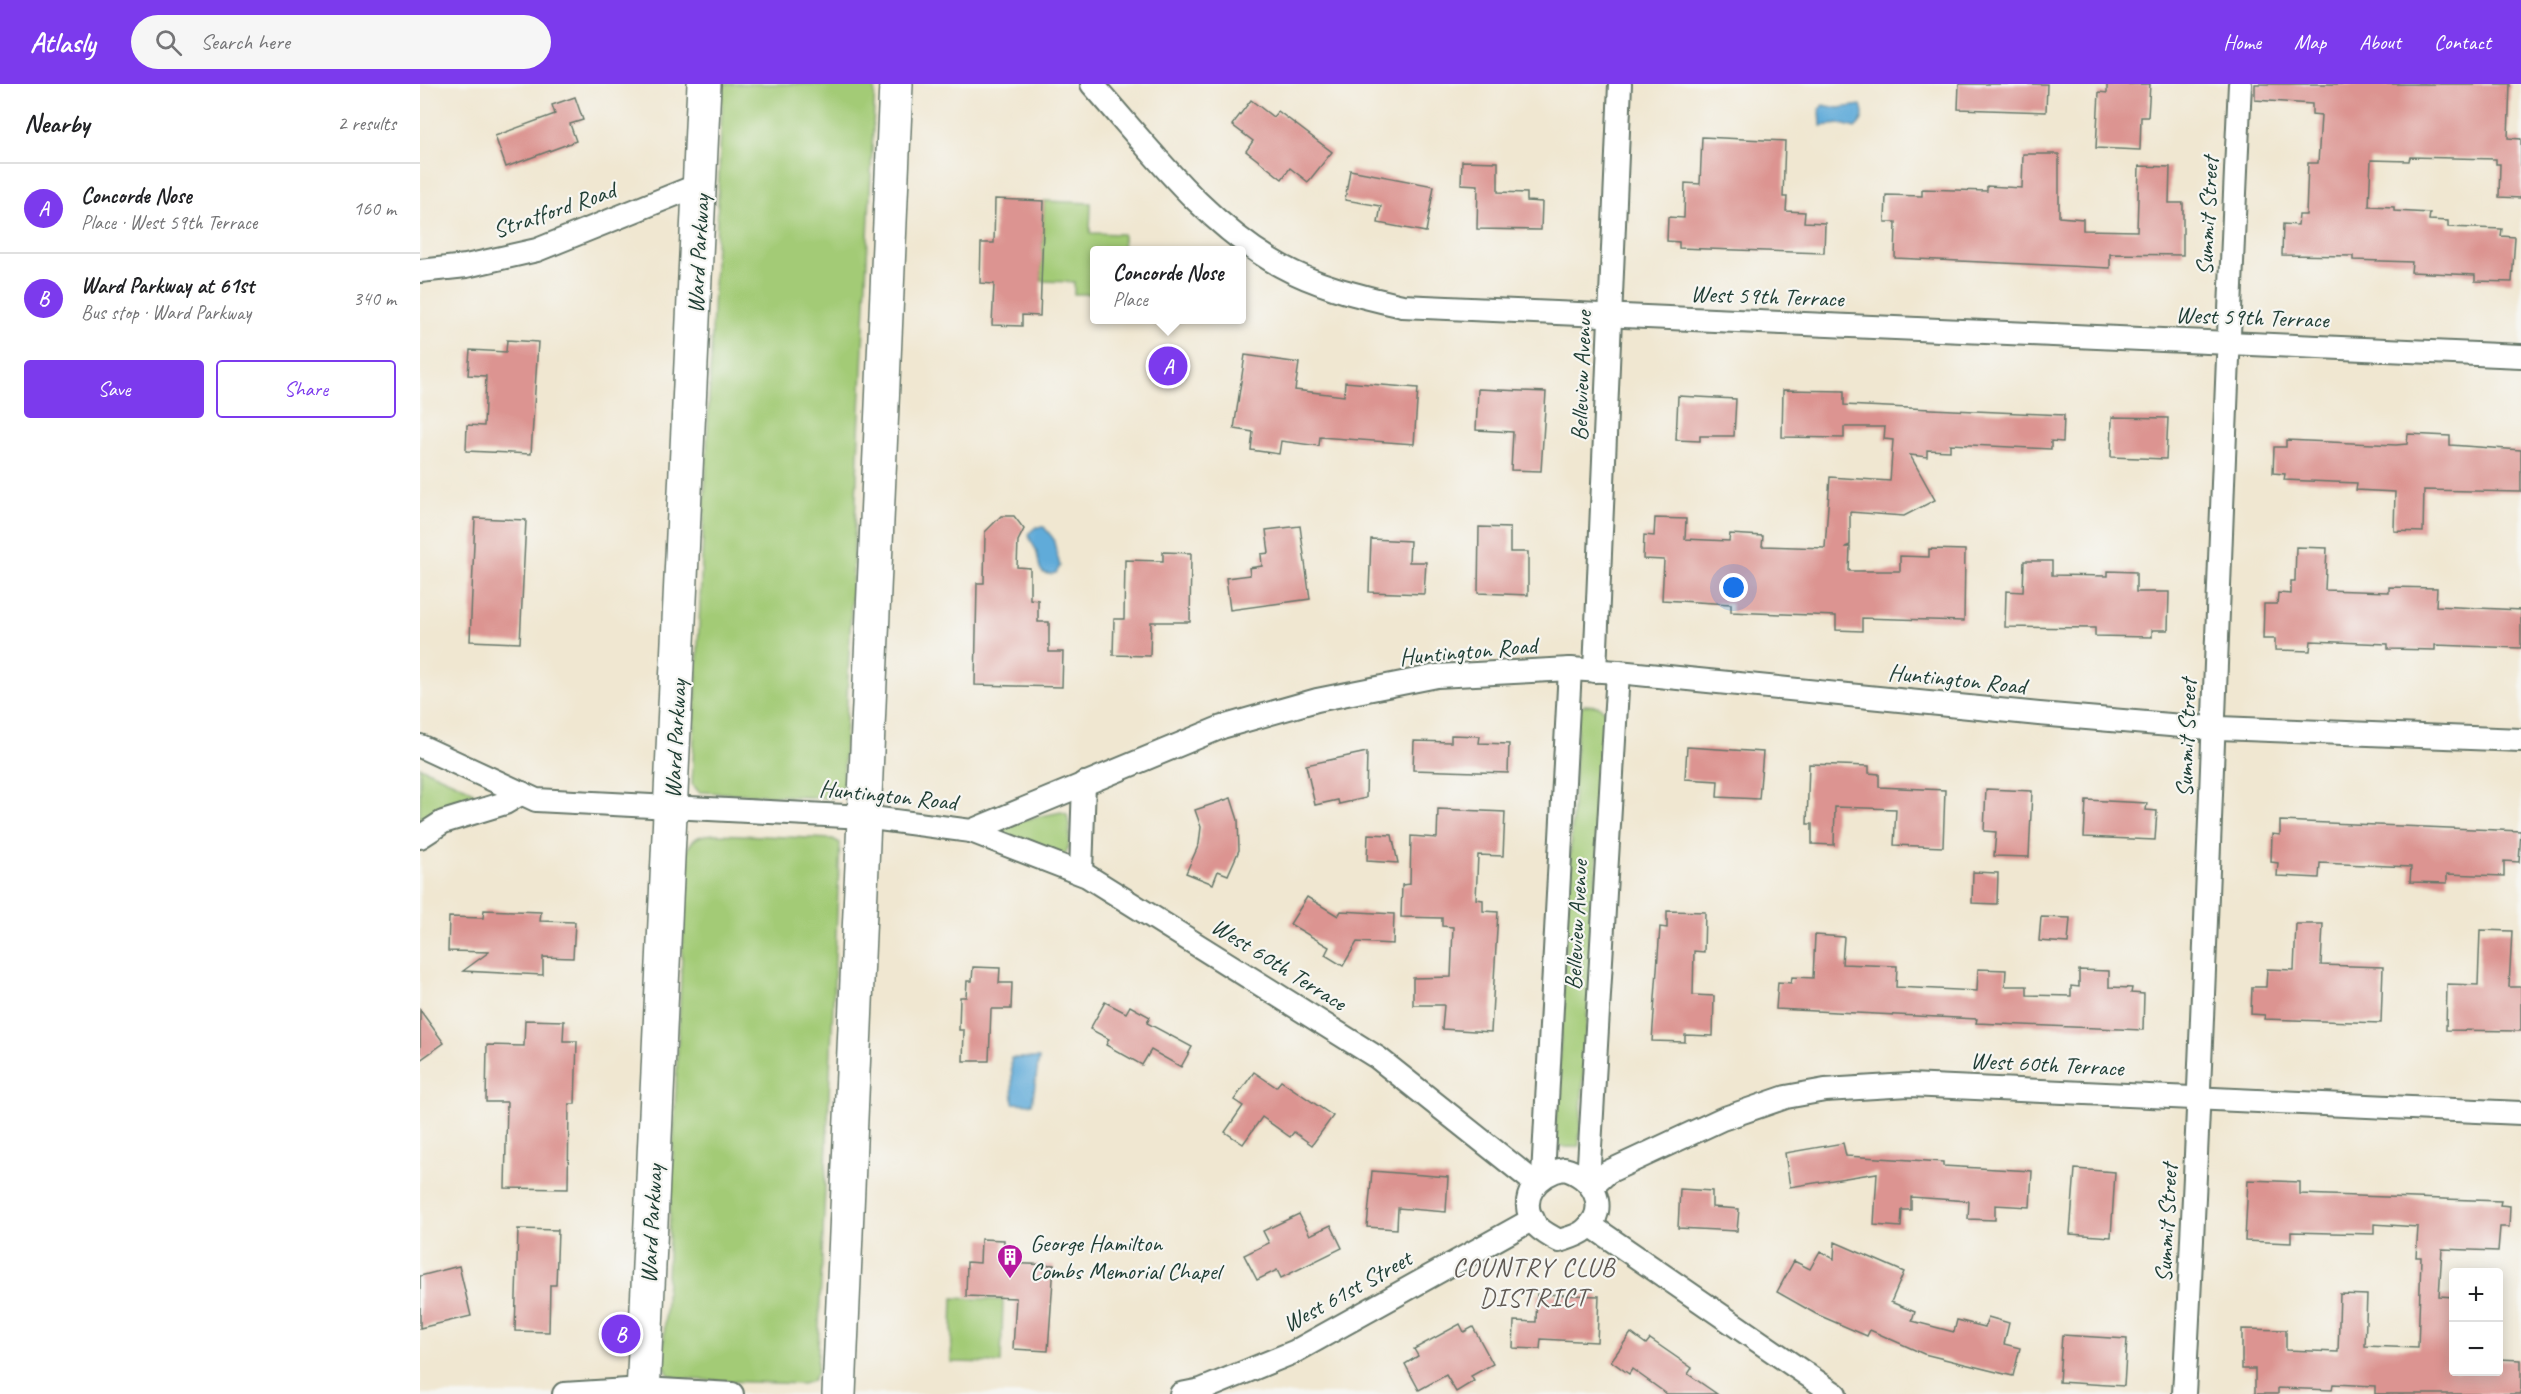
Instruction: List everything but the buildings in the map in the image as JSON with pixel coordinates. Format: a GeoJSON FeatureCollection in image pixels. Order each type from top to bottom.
{"type":"FeatureCollection","features":[{"type":"Feature","properties":{"kind":"main road","name":"Ward Parkway"},"geometry":{"type":"LineString","coordinates":[[643,1392],[704,84]]}},
{"type":"Feature","properties":{"kind":"main road"},"geometry":{"type":"LineString","coordinates":[[839,1394],[896,84]]}},
{"type":"Feature","properties":{"kind":"street","name":"West 59th Terrace"},"geometry":{"type":"LineString","coordinates":[[1092,84],[1208,215],[1281,266],[1340,291],[1402,306],[2521,356]]}},
{"type":"Feature","properties":{"kind":"street","name":"Belleview Avenue"},"geometry":{"type":"LineString","coordinates":[[1595,671],[1620,84]]}},
{"type":"Feature","properties":{"kind":"street","name":"Summit Street"},"geometry":{"type":"LineString","coordinates":[[2184,1394],[2200,1098],[2240,84]]}},
{"type":"Feature","properties":{"kind":"street","name":"Stratford Road"},"geometry":{"type":"LineString","coordinates":[[420,271],[465,266],[537,250],[701,184]]}},
{"type":"Feature","properties":{"kind":"street","name":"Huntington Road"},"geometry":{"type":"LineString","coordinates":[[420,746],[536,800],[864,817],[971,831],[1222,727],[1317,700],[1437,676],[1570,669],[2039,714],[2213,728],[2521,740]]}},
{"type":"Feature","properties":{"kind":"street","name":"Belleview Avenue"},"geometry":{"type":"LineString","coordinates":[[1539,1179],[1570,669]]}},
{"type":"Feature","properties":{"kind":"street","name":"Belleview Avenue"},"geometry":{"type":"LineString","coordinates":[[1591,1184],[1618,672]]}},
{"type":"Feature","properties":{"kind":"street"},"geometry":{"type":"LineString","coordinates":[[1082,872],[1084,783]]}},
{"type":"Feature","properties":{"kind":"street"},"geometry":{"type":"LineString","coordinates":[[420,837],[443,822],[505,803],[522,793]]}},
{"type":"Feature","properties":{"kind":"street","name":"West 60th Terrace"},"geometry":{"type":"LineString","coordinates":[[971,831],[1082,872],[1378,1058],[1539,1179]]}},
{"type":"Feature","properties":{"kind":"street","name":"West 60th Terrace"},"geometry":{"type":"LineString","coordinates":[[1591,1184],[1608,1172],[1722,1119],[1786,1097],[1825,1090],[1910,1085],[2521,1113]]}},
{"type":"Feature","properties":{"kind":"street"},"geometry":{"type":"LineString","coordinates":[[1564,1169],[1575,1172],[1591,1184],[1597,1208],[1590,1224],[1577,1235],[1559,1241],[1544,1232],[1533,1219],[1528,1204],[1539,1179],[1564,1169]]}},
{"type":"Feature","properties":{"kind":"street","name":"West 61st Street"},"geometry":{"type":"LineString","coordinates":[[1181,1394],[1201,1390],[1294,1352],[1533,1219]]}},
{"type":"Feature","properties":{"kind":"street"},"geometry":{"type":"LineString","coordinates":[[1590,1224],[1835,1394]]}},
{"type":"Feature","properties":{"kind":"street"},"geometry":{"type":"LineString","coordinates":[[564,1394],[643,1392],[732,1394]]}},
{"type":"Feature","properties":{"kind":"green space"},"geometry":{"type":"Polygon","coordinates":[[[723,84],[875,84],[843,785],[837,795],[827,798],[699,792],[692,784],[723,84]]]}},
{"type":"Feature","properties":{"kind":"green space"},"geometry":{"type":"Polygon","coordinates":[[[1044,201],[1091,203],[1090,233],[1123,234],[1123,246],[1090,246],[1090,294],[1074,294],[1074,282],[1041,281],[1044,201]]]}},
{"type":"Feature","properties":{"kind":"green space"},"geometry":{"type":"Polygon","coordinates":[[[1584,705],[1598,706],[1604,710],[1606,720],[1579,1146],[1570,1147],[1555,1143],[1578,709],[1584,705]]]}},
{"type":"Feature","properties":{"kind":"green space"},"geometry":{"type":"Polygon","coordinates":[[[420,767],[467,788],[474,793],[474,798],[467,803],[420,820],[420,767]]]}},
{"type":"Feature","properties":{"kind":"green space"},"geometry":{"type":"Polygon","coordinates":[[[1061,812],[1067,814],[1069,824],[1069,841],[1065,855],[1058,855],[1004,835],[1000,830],[1003,824],[1061,812]]]}},
{"type":"Feature","properties":{"kind":"green space"},"geometry":{"type":"Polygon","coordinates":[[[716,834],[833,839],[840,843],[817,1372],[812,1381],[802,1384],[679,1379],[668,1374],[663,1362],[687,851],[698,837],[716,834]]]}},
{"type":"Feature","properties":{"kind":"green space"},"geometry":{"type":"Polygon","coordinates":[[[953,1298],[1003,1300],[1001,1363],[951,1362],[953,1298]]]}},
{"type":"Feature","properties":{"kind":"water"},"geometry":{"type":"Polygon","coordinates":[[[1823,105],[1838,108],[1861,105],[1863,112],[1860,123],[1855,128],[1841,124],[1821,126],[1820,109],[1823,105]]]}},
{"type":"Feature","properties":{"kind":"water"},"geometry":{"type":"Polygon","coordinates":[[[1036,527],[1044,527],[1053,538],[1060,566],[1056,573],[1045,573],[1040,568],[1036,550],[1029,536],[1029,533],[1036,527]]]}},
{"type":"Feature","properties":{"kind":"water"},"geometry":{"type":"Polygon","coordinates":[[[1011,1058],[1039,1058],[1032,1104],[1013,1103],[1011,1058]]]}},
{"type":"Feature","properties":{"kind":"place","name":"Concorde Nose"},"geometry":{"type":"Point","coordinates":[1168,366]}},
{"type":"Feature","properties":{"kind":"place","name":"George Hamilton Combs Memorial Chapel"},"geometry":{"type":"Point","coordinates":[1010,1280]}},
{"type":"Feature","properties":{"kind":"place","name":"Ward Parkway at 61st"},"geometry":{"type":"Point","coordinates":[621,1334]}},
{"type":"Feature","properties":{"kind":"district","name":"COUNTRY CLUB DISTRICT"},"geometry":{"type":"Point","coordinates":[1534,1282]}}]}
